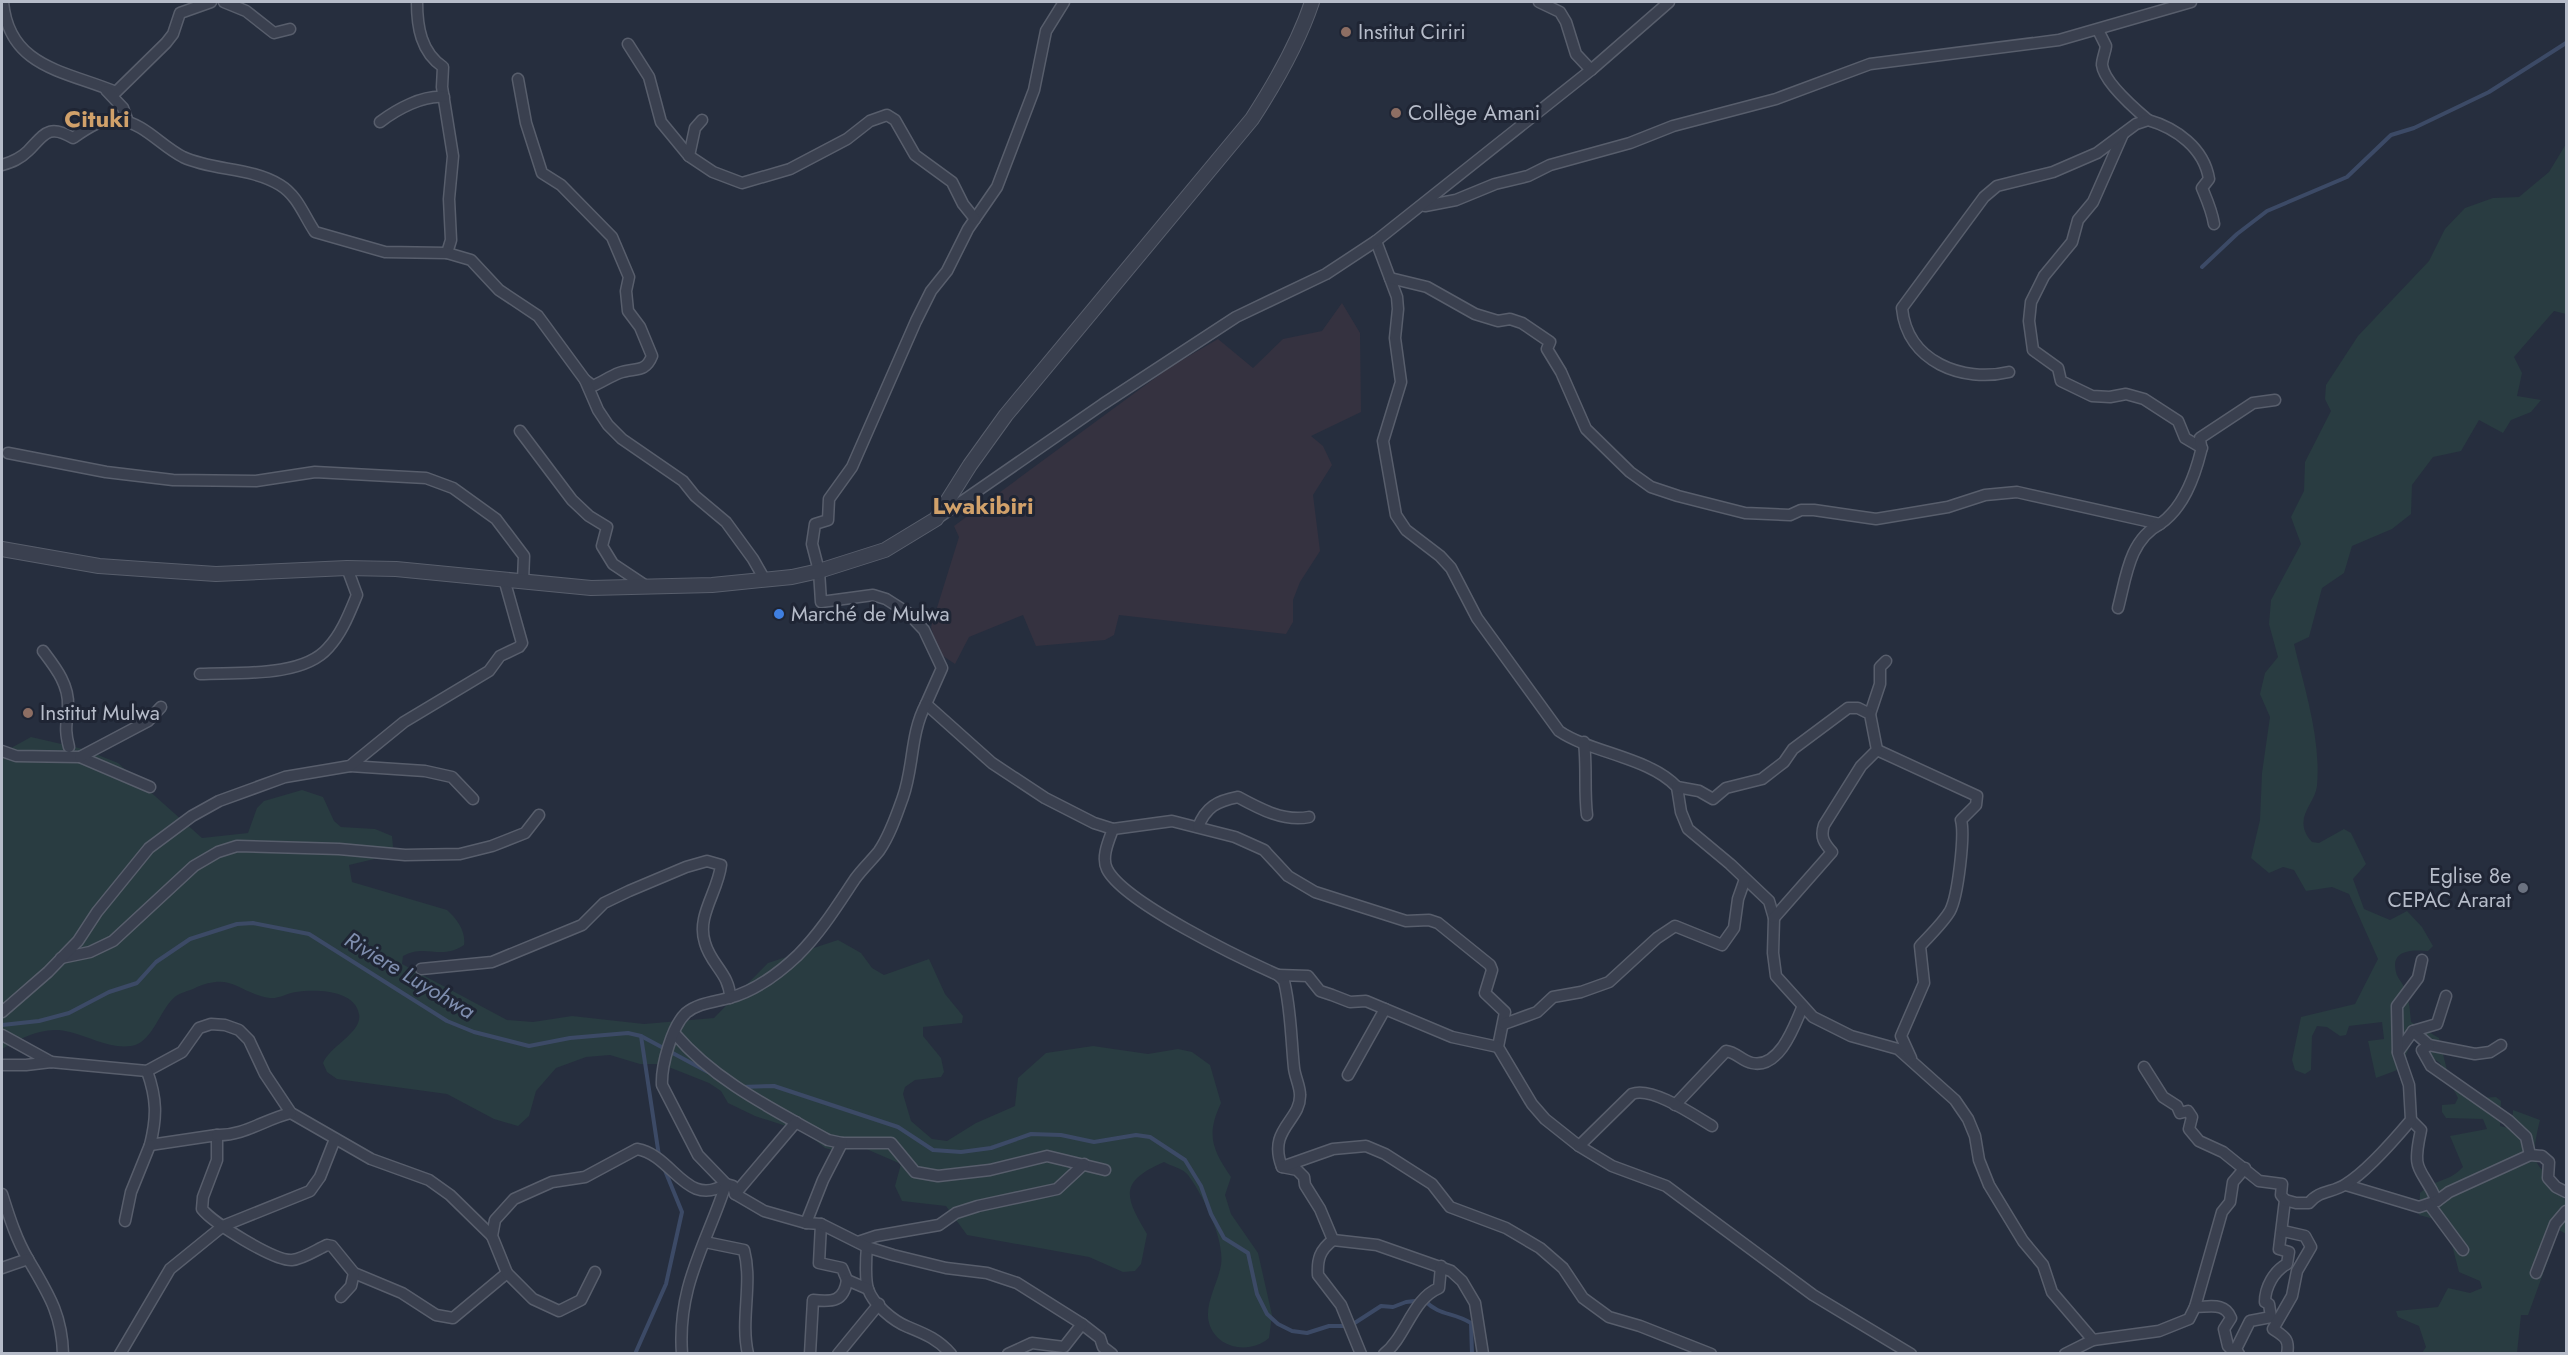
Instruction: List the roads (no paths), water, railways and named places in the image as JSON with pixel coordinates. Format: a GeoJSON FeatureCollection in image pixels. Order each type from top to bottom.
{"type":"FeatureCollection","features":[{"type":"Feature","properties":{"kind":"street"},"geometry":{"type":"LineString","coordinates":[[3,2],[5,23],[17,43],[30,56],[63,74],[116,92],[166,43],[180,13],[211,2]]}},
{"type":"Feature","properties":{"kind":"street"},"geometry":{"type":"LineString","coordinates":[[224,2],[246,11],[274,33],[290,29]]}},
{"type":"Feature","properties":{"kind":"street"},"geometry":{"type":"LineString","coordinates":[[417,2],[420,30],[427,51],[443,67],[444,97],[453,156],[449,199],[451,240],[447,253]]}},
{"type":"Feature","properties":{"kind":"street"},"geometry":{"type":"LineString","coordinates":[[1064,2],[1046,31],[1034,90],[998,187],[975,219],[916,321],[852,467],[829,499],[828,520],[815,524],[812,544],[819,571],[821,602],[880,597],[908,613],[924,630],[942,668],[915,730],[909,777],[903,797],[880,849],[856,878],[834,914],[798,955],[775,976],[730,998],[709,1002],[687,1012],[668,1049],[662,1073],[662,1085],[698,1155],[726,1184],[733,1186],[735,1194],[764,1211],[806,1223],[821,1224],[863,1244],[911,1261],[1002,1276],[1038,1295],[1082,1324],[1100,1338],[1107,1351]]}},
{"type":"Feature","properties":{"kind":"street"},"geometry":{"type":"LineString","coordinates":[[936,519],[970,465],[1006,415],[1252,119],[1281,72],[1304,25],[1312,2]]}},
{"type":"Feature","properties":{"kind":"street"},"geometry":{"type":"LineString","coordinates":[[1539,2],[1560,7],[1576,54],[1591,70]]}},
{"type":"Feature","properties":{"kind":"street"},"geometry":{"type":"LineString","coordinates":[[2,549],[99,566],[176,572],[216,574],[347,568],[441,572],[591,588],[765,580],[819,571],[885,550],[936,519],[1103,404],[1236,317],[1326,274],[1376,241],[1591,70],[1669,2]]}},
{"type":"Feature","properties":{"kind":"street"},"geometry":{"type":"LineString","coordinates":[[1419,208],[1456,200],[1495,184],[1528,176],[1550,165],[1630,143],[1673,126],[1776,99],[1870,64],[1894,59],[2008,48],[2098,30],[2191,2]]}},
{"type":"Feature","properties":{"kind":"street"},"geometry":{"type":"LineString","coordinates":[[2098,30],[2106,46],[2102,62],[2105,74],[2125,99],[2148,120],[2179,131],[2201,158],[2209,179],[2202,188],[2209,201],[2209,212],[2214,224]]}},
{"type":"Feature","properties":{"kind":"street"},"geometry":{"type":"LineString","coordinates":[[628,44],[649,77],[661,122],[689,156],[713,172],[742,183],[763,179],[790,169],[848,139],[870,121],[886,115],[895,120],[915,155],[952,182],[963,204],[975,219]]}},
{"type":"Feature","properties":{"kind":"street"},"geometry":{"type":"LineString","coordinates":[[518,79],[526,123],[542,173],[561,185],[612,237],[628,278],[626,291],[628,311],[640,327],[652,356],[649,364],[639,371],[620,372],[593,386],[585,380]]}},
{"type":"Feature","properties":{"kind":"street"},"geometry":{"type":"LineString","coordinates":[[104,87],[123,108],[128,122]]}},
{"type":"Feature","properties":{"kind":"street"},"geometry":{"type":"LineString","coordinates":[[380,122],[411,104],[437,96],[444,97]]}},
{"type":"Feature","properties":{"kind":"street"},"geometry":{"type":"LineString","coordinates":[[2,165],[18,160],[39,137],[49,131],[62,132],[73,138],[91,126],[116,119],[128,122],[183,157],[203,164],[259,176],[280,184],[300,204],[302,213],[315,232],[385,252],[447,253],[471,260],[499,290],[538,316],[585,380],[598,410],[608,425],[622,439],[683,481],[695,496],[726,522],[753,558],[765,580]]}},
{"type":"Feature","properties":{"kind":"street"},"geometry":{"type":"LineString","coordinates":[[689,156],[694,128],[702,120]]}},
{"type":"Feature","properties":{"kind":"street"},"geometry":{"type":"LineString","coordinates":[[2009,372],[1977,375],[1946,369],[1927,356],[1910,336],[1902,308],[1989,192],[2006,182],[2013,183],[2065,168],[2097,153],[2123,134],[2148,120]]}},
{"type":"Feature","properties":{"kind":"street"},"geometry":{"type":"LineString","coordinates":[[2123,134],[2093,202],[2078,220],[2072,242],[2054,262],[2037,290],[2029,312],[2030,341],[2033,350],[2058,369],[2061,381],[2092,396],[2110,398],[2126,394],[2144,399],[2178,422],[2185,438],[2202,448]]}},
{"type":"Feature","properties":{"kind":"street"},"geometry":{"type":"LineString","coordinates":[[1376,241],[1390,278],[1398,309],[1395,338],[1401,382],[1383,441],[1396,515],[1406,530],[1440,556],[1451,568],[1477,618],[1549,720],[1572,739],[1639,764],[1663,776],[1677,787],[1699,791],[1713,799],[1726,788],[1762,779],[1784,762],[1793,748],[1848,708],[1858,708],[1870,714]]}},
{"type":"Feature","properties":{"kind":"street"},"geometry":{"type":"LineString","coordinates":[[1390,278],[1427,287],[1474,314],[1498,321],[1510,319],[1533,328],[1538,336],[1550,342],[1547,349],[1561,372],[1573,405],[1586,429],[1630,472],[1651,487],[1678,496],[1745,513],[1790,515],[1801,510],[1814,510],[1876,519],[1948,507],[1985,495],[2018,492],[2160,524]]}},
{"type":"Feature","properties":{"kind":"street"},"geometry":{"type":"LineString","coordinates":[[2118,608],[2133,552],[2149,530],[2173,515],[2182,501],[2202,448],[2200,438],[2253,403],[2275,400]]}},
{"type":"Feature","properties":{"kind":"street"},"geometry":{"type":"LineString","coordinates":[[520,431],[572,500],[589,516],[607,527],[602,546],[613,564],[646,586]]}},
{"type":"Feature","properties":{"kind":"street"},"geometry":{"type":"LineString","coordinates":[[8,453],[106,472],[173,480],[256,481],[315,472],[426,478],[453,488],[496,519],[524,556],[523,581]]}},
{"type":"Feature","properties":{"kind":"street"},"geometry":{"type":"LineString","coordinates":[[200,674],[263,671],[295,666],[314,659],[336,638],[357,596],[347,568]]}},
{"type":"Feature","properties":{"kind":"street"},"geometry":{"type":"LineString","coordinates":[[350,766],[404,722],[489,671],[500,656],[519,647],[522,643],[504,579]]}},
{"type":"Feature","properties":{"kind":"street"},"geometry":{"type":"LineString","coordinates":[[43,651],[61,675],[68,704],[64,726],[69,747]]}},
{"type":"Feature","properties":{"kind":"street"},"geometry":{"type":"LineString","coordinates":[[1877,750],[1870,714],[1880,684],[1880,668],[1886,661]]}},
{"type":"Feature","properties":{"kind":"street"},"geometry":{"type":"LineString","coordinates":[[926,704],[987,758],[1033,791],[1083,818],[1113,829],[1157,821],[1198,827],[1235,837],[1264,850],[1288,876],[1315,892],[1406,921],[1429,920],[1438,923],[1490,965],[1492,970],[1485,993],[1505,1012],[1498,1047],[1532,1104],[1545,1119],[1579,1146],[1612,1166],[1666,1186],[1813,1295],[1911,1353]]}},
{"type":"Feature","properties":{"kind":"street"},"geometry":{"type":"LineString","coordinates":[[80,757],[148,721],[161,706]]}},
{"type":"Feature","properties":{"kind":"street"},"geometry":{"type":"LineString","coordinates":[[1584,742],[1588,774],[1584,794],[1587,815]]}},
{"type":"Feature","properties":{"kind":"street"},"geometry":{"type":"LineString","coordinates":[[1774,918],[1832,852],[1825,845],[1821,834],[1824,825],[1861,766],[1877,750]]}},
{"type":"Feature","properties":{"kind":"street"},"geometry":{"type":"LineString","coordinates":[[1877,750],[1977,796],[1976,805],[1960,820],[1964,831],[1961,864],[1950,910],[1920,946],[1924,983],[1901,1036],[1911,1059]]}},
{"type":"Feature","properties":{"kind":"street"},"geometry":{"type":"LineString","coordinates":[[2,751],[16,756],[80,757],[150,787]]}},
{"type":"Feature","properties":{"kind":"street"},"geometry":{"type":"LineString","coordinates":[[2,1012],[48,972],[78,941],[97,912],[149,848],[192,816],[219,801],[285,777],[350,766],[425,771],[452,777],[473,799]]}},
{"type":"Feature","properties":{"kind":"street"},"geometry":{"type":"LineString","coordinates":[[1677,787],[1681,812],[1688,829],[1769,902],[1774,918],[1773,953],[1776,976],[1802,1008],[1830,1027],[1880,1046],[1898,1049],[1955,1100],[1968,1119],[1989,1185],[2024,1241],[2043,1265],[2052,1292],[2093,1340]]}},
{"type":"Feature","properties":{"kind":"street"},"geometry":{"type":"LineString","coordinates":[[1198,827],[1204,813],[1221,800],[1238,797],[1258,808],[1294,820],[1310,817]]}},
{"type":"Feature","properties":{"kind":"street"},"geometry":{"type":"LineString","coordinates":[[60,958],[90,952],[114,941],[194,866],[218,852],[237,846],[339,849],[405,855],[460,854],[492,846],[525,833],[539,815]]}},
{"type":"Feature","properties":{"kind":"street"},"geometry":{"type":"LineString","coordinates":[[1113,829],[1105,855],[1106,867],[1114,880],[1129,893],[1231,954],[1278,975],[1284,981],[1294,1069],[1300,1093],[1299,1102],[1284,1126],[1278,1144],[1277,1155],[1282,1167]]}},
{"type":"Feature","properties":{"kind":"street"},"geometry":{"type":"LineString","coordinates":[[421,969],[492,962],[582,925],[603,903],[686,867],[707,861],[721,865],[720,876],[702,922],[705,943],[730,984],[730,998]]}},
{"type":"Feature","properties":{"kind":"street"},"geometry":{"type":"LineString","coordinates":[[1504,1024],[1537,1012],[1560,995],[1581,992],[1609,982],[1657,938],[1675,926],[1722,945],[1734,928],[1738,899],[1745,879]]}},
{"type":"Feature","properties":{"kind":"street"},"geometry":{"type":"LineString","coordinates":[[2422,960],[2418,978],[2397,1006],[2398,1053],[2409,1085],[2411,1120],[2421,1130],[2416,1153],[2417,1169],[2433,1202],[2463,1250]]}},
{"type":"Feature","properties":{"kind":"street"},"geometry":{"type":"LineString","coordinates":[[1278,975],[1308,976],[1320,991],[1350,1002],[1366,1001],[1452,1037],[1498,1047]]}},
{"type":"Feature","properties":{"kind":"street"},"geometry":{"type":"LineString","coordinates":[[2398,1053],[2413,1031],[2437,1024],[2446,996]]}},
{"type":"Feature","properties":{"kind":"street"},"geometry":{"type":"LineString","coordinates":[[1675,1105],[1726,1051],[1749,1062],[1759,1064],[1775,1055],[1794,1029],[1802,1008]]}},
{"type":"Feature","properties":{"kind":"street"},"geometry":{"type":"LineString","coordinates":[[1348,1075],[1384,1009]]}},
{"type":"Feature","properties":{"kind":"street"},"geometry":{"type":"LineString","coordinates":[[2,1065],[51,1062],[147,1071],[182,1052],[199,1028],[211,1024],[225,1025],[239,1030],[249,1040],[265,1074],[291,1113],[371,1159],[429,1179],[450,1195],[492,1236],[507,1273],[533,1299],[559,1311],[581,1300],[595,1272]]}},
{"type":"Feature","properties":{"kind":"street"},"geometry":{"type":"LineString","coordinates":[[2413,1031],[2429,1045],[2475,1054],[2490,1052],[2501,1045]]}},
{"type":"Feature","properties":{"kind":"street"},"geometry":{"type":"LineString","coordinates":[[675,1034],[690,1051],[734,1087],[828,1140],[842,1143],[891,1143],[915,1172],[938,1176],[990,1170],[1047,1156],[1105,1170]]}},
{"type":"Feature","properties":{"kind":"street"},"geometry":{"type":"LineString","coordinates":[[2,1035],[51,1062]]}},
{"type":"Feature","properties":{"kind":"street"},"geometry":{"type":"LineString","coordinates":[[2429,1045],[2422,1050],[2431,1066],[2508,1120],[2526,1137],[2530,1155]]}},
{"type":"Feature","properties":{"kind":"street"},"geometry":{"type":"LineString","coordinates":[[2144,1067],[2163,1097],[2177,1106],[2180,1113],[2188,1111],[2192,1117],[2189,1129],[2199,1141],[2223,1152],[2259,1181],[2282,1184],[2282,1195],[2285,1200],[2279,1249],[2289,1252],[2287,1264],[2277,1270],[2265,1291],[2265,1302],[2269,1304],[2271,1317],[2250,1321],[2236,1349],[2231,1351],[2224,1329],[2231,1318],[2228,1310],[2220,1306],[2195,1307]]}},
{"type":"Feature","properties":{"kind":"street"},"geometry":{"type":"LineString","coordinates":[[125,1221],[131,1192],[150,1145],[157,1115],[156,1100],[147,1071]]}},
{"type":"Feature","properties":{"kind":"street"},"geometry":{"type":"LineString","coordinates":[[1579,1146],[1632,1094],[1646,1093],[1675,1105],[1712,1126]]}},
{"type":"Feature","properties":{"kind":"street"},"geometry":{"type":"LineString","coordinates":[[150,1145],[218,1135],[234,1136],[256,1124],[291,1113]]}},
{"type":"Feature","properties":{"kind":"street"},"geometry":{"type":"LineString","coordinates":[[2285,1200],[2309,1203],[2317,1193],[2346,1185],[2364,1170],[2411,1120]]}},
{"type":"Feature","properties":{"kind":"street"},"geometry":{"type":"LineString","coordinates":[[735,1194],[796,1122]]}},
{"type":"Feature","properties":{"kind":"street"},"geometry":{"type":"LineString","coordinates":[[218,1135],[217,1160],[203,1197],[202,1209],[210,1219],[285,1260],[295,1260],[327,1245],[332,1246],[354,1272],[402,1293],[436,1315],[453,1318],[507,1273]]}},
{"type":"Feature","properties":{"kind":"street"},"geometry":{"type":"LineString","coordinates":[[120,1353],[170,1269],[224,1226],[310,1191],[320,1177],[335,1140]]}},
{"type":"Feature","properties":{"kind":"street"},"geometry":{"type":"LineString","coordinates":[[806,1223],[823,1180],[842,1143]]}},
{"type":"Feature","properties":{"kind":"street"},"geometry":{"type":"LineString","coordinates":[[1282,1167],[1333,1149],[1366,1146],[1385,1154],[1432,1184],[1450,1207],[1506,1228],[1540,1248],[1563,1268],[1583,1298],[1609,1317],[1640,1326],[1711,1353]]}},
{"type":"Feature","properties":{"kind":"street"},"geometry":{"type":"LineString","coordinates":[[492,1236],[495,1220],[514,1199],[552,1182],[585,1177],[637,1149],[659,1158],[687,1184],[700,1191],[715,1191],[726,1184]]}},
{"type":"Feature","properties":{"kind":"street"},"geometry":{"type":"LineString","coordinates":[[2346,1185],[2419,1207],[2530,1155],[2542,1156],[2548,1162],[2548,1178],[2556,1187],[2566,1192]]}},
{"type":"Feature","properties":{"kind":"street"},"geometry":{"type":"LineString","coordinates":[[863,1244],[876,1236],[939,1225],[956,1213],[978,1206],[1057,1189],[1084,1164]]}},
{"type":"Feature","properties":{"kind":"street"},"geometry":{"type":"LineString","coordinates":[[1282,1167],[1297,1170],[1304,1177],[1305,1185],[1320,1209],[1333,1240]]}},
{"type":"Feature","properties":{"kind":"street"},"geometry":{"type":"LineString","coordinates":[[2065,1353],[2093,1340],[2159,1331],[2189,1319],[2195,1307],[2222,1212],[2230,1202],[2233,1182],[2245,1168]]}},
{"type":"Feature","properties":{"kind":"street"},"geometry":{"type":"LineString","coordinates":[[682,1353],[680,1327],[687,1288],[698,1253],[705,1242],[726,1184]]}},
{"type":"Feature","properties":{"kind":"street"},"geometry":{"type":"LineString","coordinates":[[2,1194],[28,1259],[53,1300],[59,1318],[63,1353]]}},
{"type":"Feature","properties":{"kind":"street"},"geometry":{"type":"LineString","coordinates":[[2536,1273],[2555,1224],[2566,1211]]}},
{"type":"Feature","properties":{"kind":"street"},"geometry":{"type":"LineString","coordinates":[[810,1353],[813,1300],[830,1302],[840,1299],[845,1292],[847,1280],[842,1268],[819,1263],[821,1224]]}},
{"type":"Feature","properties":{"kind":"street"},"geometry":{"type":"LineString","coordinates":[[2283,1231],[2305,1236],[2311,1247],[2297,1271],[2292,1296],[2273,1329],[2286,1336],[2289,1345],[2287,1353]]}},
{"type":"Feature","properties":{"kind":"street"},"geometry":{"type":"LineString","coordinates":[[1361,1353],[1341,1305],[1318,1275],[1319,1255],[1324,1246],[1333,1240],[1377,1245],[1419,1261],[1442,1266],[1462,1281],[1470,1291],[1475,1303],[1483,1353]]}},
{"type":"Feature","properties":{"kind":"street"},"geometry":{"type":"LineString","coordinates":[[705,1242],[744,1250],[749,1268],[745,1308],[748,1353]]}},
{"type":"Feature","properties":{"kind":"street"},"geometry":{"type":"LineString","coordinates":[[863,1244],[868,1289],[879,1304],[906,1327],[925,1333],[951,1353]]}},
{"type":"Feature","properties":{"kind":"street"},"geometry":{"type":"LineString","coordinates":[[2,1268],[28,1259]]}},
{"type":"Feature","properties":{"kind":"street"},"geometry":{"type":"LineString","coordinates":[[1384,1353],[1392,1347],[1424,1300],[1439,1288],[1442,1266]]}},
{"type":"Feature","properties":{"kind":"street"},"geometry":{"type":"LineString","coordinates":[[341,1297],[351,1286],[354,1272]]}},
{"type":"Feature","properties":{"kind":"street"},"geometry":{"type":"LineString","coordinates":[[847,1280],[868,1289]]}},
{"type":"Feature","properties":{"kind":"street"},"geometry":{"type":"LineString","coordinates":[[838,1353],[879,1304]]}},
{"type":"Feature","properties":{"kind":"street"},"geometry":{"type":"LineString","coordinates":[[1008,1353],[1032,1343],[1064,1347],[1082,1324]]}},
{"type":"Feature","properties":{"kind":"waterway"},"geometry":{"type":"LineString","coordinates":[[2202,267],[2237,234],[2267,211],[2347,177],[2391,135],[2414,128],[2489,92],[2566,43]]}},
{"type":"Feature","properties":{"kind":"waterway","name":"Riviere Luyohwa"},"geometry":{"type":"LineString","coordinates":[[2,1025],[39,1021],[69,1013],[109,992],[137,983],[156,962],[190,939],[237,924],[253,923],[309,934],[447,1021],[474,1032],[529,1046],[570,1038],[628,1033],[641,1036],[708,1072]]}},
{"type":"Feature","properties":{"kind":"waterway"},"geometry":{"type":"LineString","coordinates":[[641,1036],[659,1156]]}},
{"type":"Feature","properties":{"kind":"waterway","name":"Riviere Luyohwa"},"geometry":{"type":"LineString","coordinates":[[741,1087],[774,1086],[898,1127],[933,1150],[961,1152],[991,1148],[1031,1134],[1061,1135],[1094,1142],[1136,1135],[1150,1137],[1185,1160],[1201,1186],[1211,1214],[1224,1238],[1248,1253],[1257,1294],[1267,1314],[1278,1324],[1292,1331],[1307,1333],[1329,1326],[1350,1326],[1381,1306],[1393,1307],[1406,1302],[1424,1300],[1441,1312],[1471,1323],[1472,1354]]}},
{"type":"Feature","properties":{"kind":"waterway"},"geometry":{"type":"LineString","coordinates":[[635,1354],[666,1284],[682,1212],[664,1168]]}},
{"type":"Feature","properties":{"kind":"place","name":"Institut Ciriri"},"geometry":{"type":"Point","coordinates":[1346,32]}},
{"type":"Feature","properties":{"kind":"place","name":"Collège Amani"},"geometry":{"type":"Point","coordinates":[1396,113]}},
{"type":"Feature","properties":{"kind":"place","name":"Marché de Mulwa"},"geometry":{"type":"Point","coordinates":[779,614]}},
{"type":"Feature","properties":{"kind":"place","name":"Institut Mulwa"},"geometry":{"type":"Point","coordinates":[28,713]}},
{"type":"Feature","properties":{"kind":"place","name":"Eglise 8e CEPAC Ararat"},"geometry":{"type":"Point","coordinates":[2523,888]}},
{"type":"Feature","properties":{"kind":"district","name":"Cituki"},"geometry":{"type":"Point","coordinates":[97,119]}},
{"type":"Feature","properties":{"kind":"district","name":"Lwakibiri"},"geometry":{"type":"Point","coordinates":[983,506]}}]}
